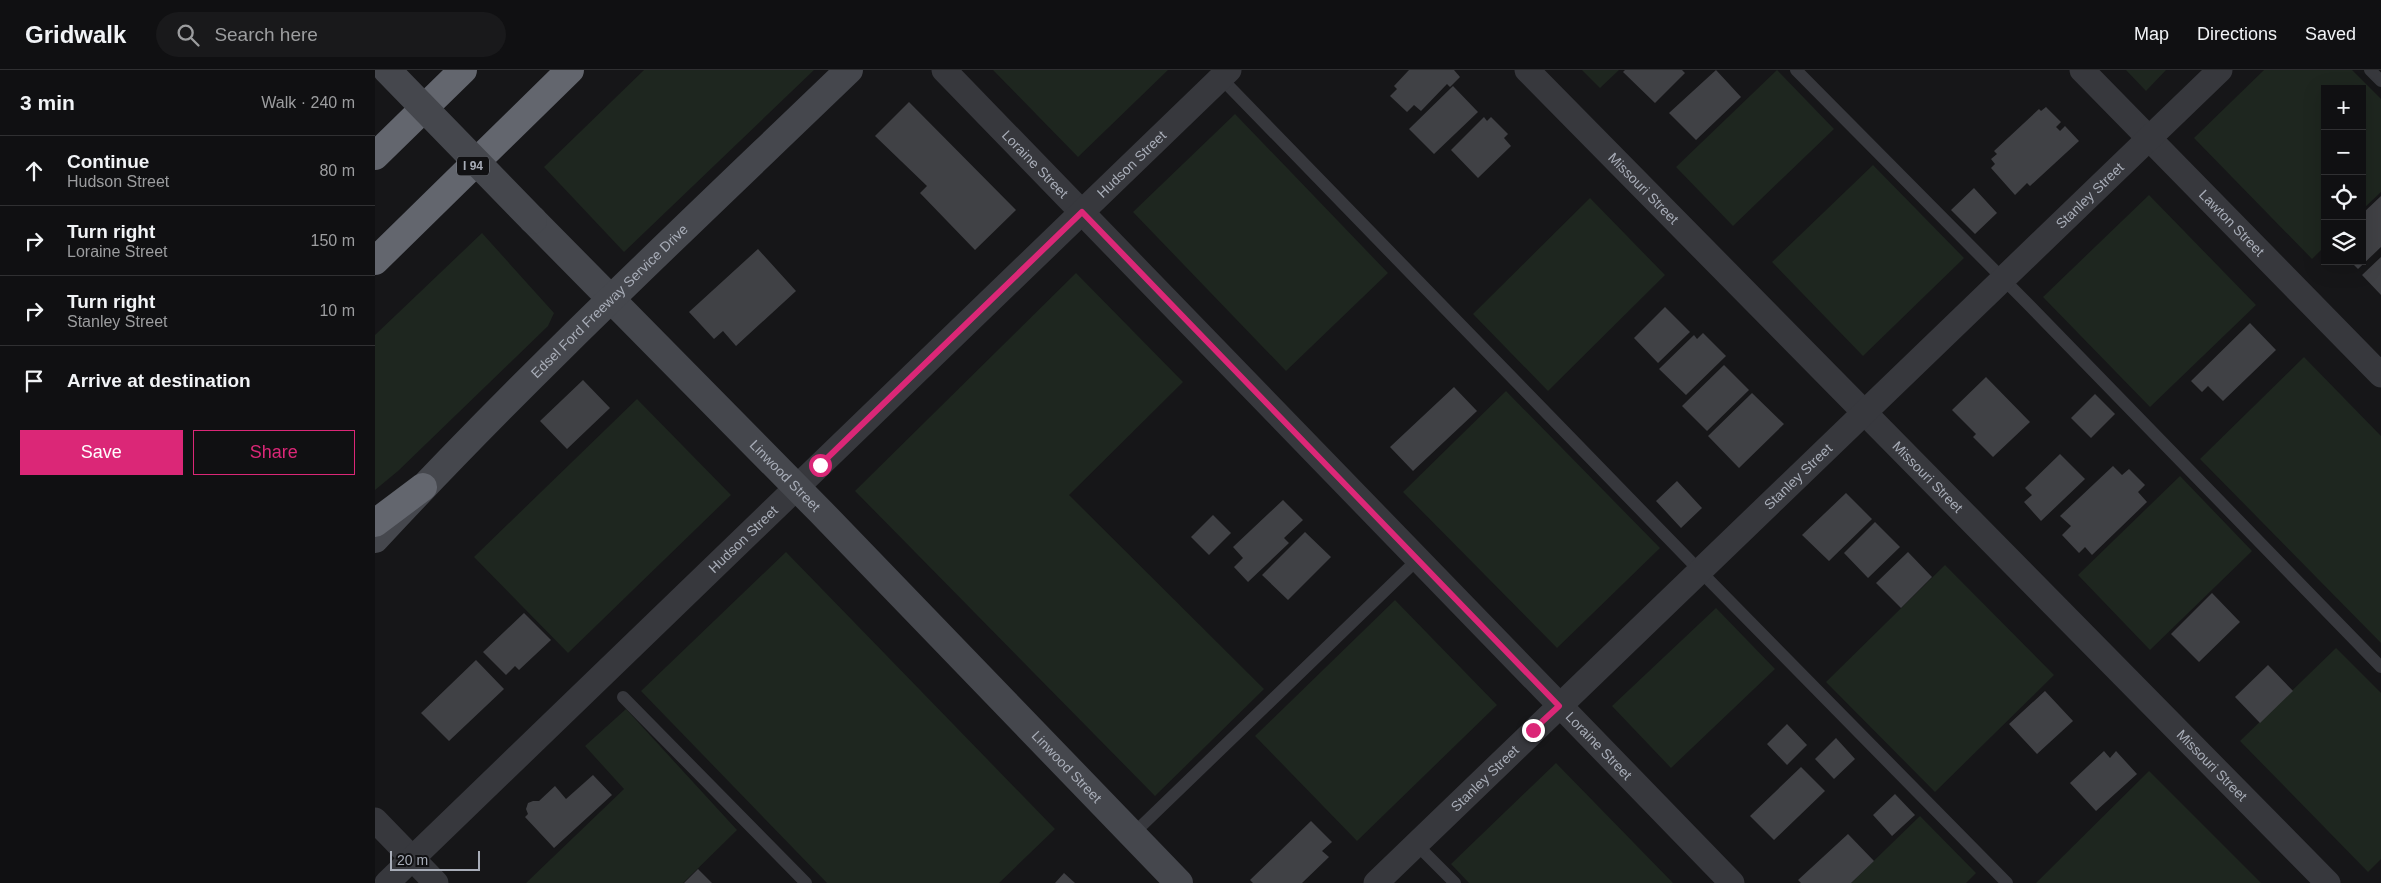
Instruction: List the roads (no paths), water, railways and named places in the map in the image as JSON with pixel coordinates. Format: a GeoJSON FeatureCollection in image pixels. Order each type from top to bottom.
{"type":"FeatureCollection","features":[{"type":"Feature","properties":{"kind":"highway"},"geometry":{"type":"LineString","coordinates":[[375,156],[449,80],[463,70]]}},
{"type":"Feature","properties":{"kind":"highway","name":"I 94"},"geometry":{"type":"LineString","coordinates":[[375,261],[570,70]]}},
{"type":"Feature","properties":{"kind":"highway"},"geometry":{"type":"LineString","coordinates":[[375,523],[423,487]]}},
{"type":"Feature","properties":{"kind":"street","name":"Linwood Street"},"geometry":{"type":"LineString","coordinates":[[387,70],[612,298],[1179,883]]}},
{"type":"Feature","properties":{"kind":"street","name":"Edsel Ford Freeway Service Drive"},"geometry":{"type":"LineString","coordinates":[[375,539],[423,487],[612,298],[849,70]]}},
{"type":"Feature","properties":{"kind":"street","name":"Loraine Street"},"geometry":{"type":"LineString","coordinates":[[944,70],[1732,883]]}},
{"type":"Feature","properties":{"kind":"street","name":"Missouri Street"},"geometry":{"type":"LineString","coordinates":[[1527,70],[2328,883]]}},
{"type":"Feature","properties":{"kind":"street","name":"Lawton Street"},"geometry":{"type":"LineString","coordinates":[[2082,70],[2381,375]]}},
{"type":"Feature","properties":{"kind":"street","name":"Stanley Street"},"geometry":{"type":"LineString","coordinates":[[1376,883],[2221,70]]}},
{"type":"Feature","properties":{"kind":"street","name":"Hudson Street"},"geometry":{"type":"LineString","coordinates":[[387,883],[1082,212],[1221,73]]}},
{"type":"Feature","properties":{"kind":"street"},"geometry":{"type":"LineString","coordinates":[[375,820],[436,883]]}},
{"type":"Feature","properties":{"kind":"lane"},"geometry":{"type":"LineString","coordinates":[[1796,70],[2004,280],[2381,667]]}},
{"type":"Feature","properties":{"kind":"lane"},"geometry":{"type":"LineString","coordinates":[[2370,70],[2381,82]]}},
{"type":"Feature","properties":{"kind":"lane"},"geometry":{"type":"LineString","coordinates":[[1221,73],[1701,572],[2007,883]]}},
{"type":"Feature","properties":{"kind":"lane"},"geometry":{"type":"LineString","coordinates":[[1133,834],[1418,559]]}},
{"type":"Feature","properties":{"kind":"lane"},"geometry":{"type":"LineString","coordinates":[[623,697],[806,883]]}},
{"type":"Feature","properties":{"kind":"lane"},"geometry":{"type":"LineString","coordinates":[[1416,844],[1455,883]]}}]}
